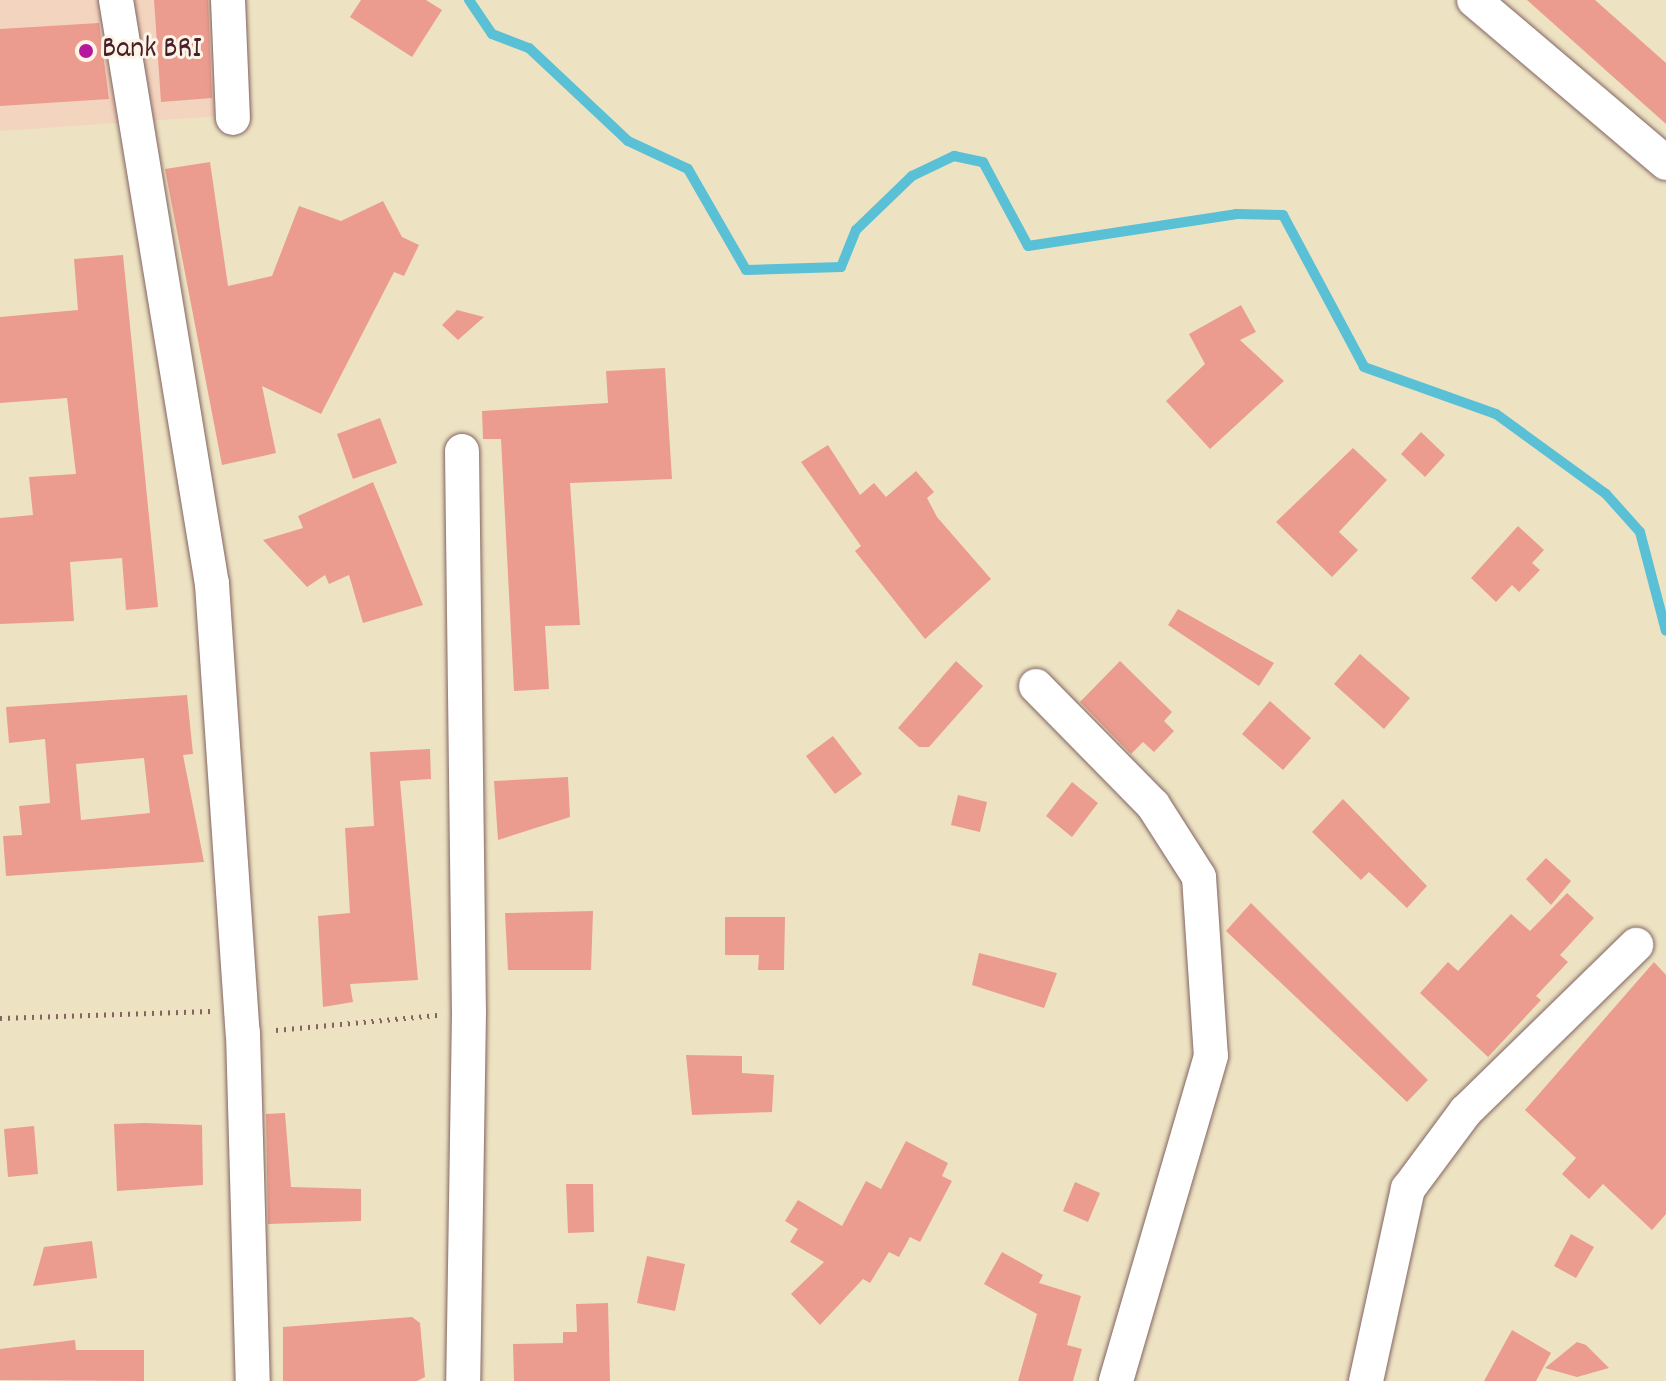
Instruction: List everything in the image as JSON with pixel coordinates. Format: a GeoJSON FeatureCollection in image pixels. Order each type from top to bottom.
{"type":"FeatureCollection","features":[{"type":"Feature","properties":{"kind":"street"},"geometry":{"type":"LineString","coordinates":[[116,0],[212,584],[242,1022],[253,1381]]}},
{"type":"Feature","properties":{"kind":"street"},"geometry":{"type":"LineString","coordinates":[[228,0],[233,118]]}},
{"type":"Feature","properties":{"kind":"street"},"geometry":{"type":"LineString","coordinates":[[1474,0],[1666,163]]}},
{"type":"Feature","properties":{"kind":"street"},"geometry":{"type":"LineString","coordinates":[[462,451],[469,1012],[463,1381]]}},
{"type":"Feature","properties":{"kind":"street"},"geometry":{"type":"LineString","coordinates":[[1036,686],[1153,805],[1199,877],[1211,1056],[1116,1381]]}},
{"type":"Feature","properties":{"kind":"street"},"geometry":{"type":"LineString","coordinates":[[1366,1381],[1408,1189],[1466,1111],[1636,945]]}},
{"type":"Feature","properties":{"kind":"path"},"geometry":{"type":"LineString","coordinates":[[0,1018],[242,1022],[469,1012]]}},
{"type":"Feature","properties":{"kind":"shaded area"},"geometry":{"type":"Polygon","coordinates":[[[0,0],[244,0],[251,114],[0,131],[0,0]]]}},
{"type":"Feature","properties":{"kind":"building"},"geometry":{"type":"Polygon","coordinates":[[[154,0],[208,0],[212,98],[161,102],[154,0]]]}},
{"type":"Feature","properties":{"kind":"building"},"geometry":{"type":"Polygon","coordinates":[[[361,0],[426,0],[442,10],[412,57],[350,17],[361,0]]]}},
{"type":"Feature","properties":{"kind":"building"},"geometry":{"type":"Polygon","coordinates":[[[1527,0],[1595,0],[1666,63],[1666,124],[1527,0]]]}},
{"type":"Feature","properties":{"kind":"building"},"geometry":{"type":"Polygon","coordinates":[[[99,23],[109,99],[0,106],[0,29],[99,23]]]}},
{"type":"Feature","properties":{"kind":"building"},"geometry":{"type":"Polygon","coordinates":[[[210,162],[228,286],[272,276],[299,206],[341,221],[383,201],[402,237],[419,245],[404,276],[394,272],[321,414],[262,386],[276,453],[222,465],[165,169],[210,162]]]}},
{"type":"Feature","properties":{"kind":"building"},"geometry":{"type":"Polygon","coordinates":[[[123,255],[158,607],[126,610],[122,558],[70,562],[74,621],[0,624],[0,518],[33,515],[29,477],[76,474],[67,398],[0,403],[0,317],[78,310],[74,259],[123,255]]]}},
{"type":"Feature","properties":{"kind":"building"},"geometry":{"type":"Polygon","coordinates":[[[1241,305],[1256,332],[1240,340],[1284,381],[1210,449],[1166,401],[1205,364],[1189,334],[1241,305]]]}},
{"type":"Feature","properties":{"kind":"building"},"geometry":{"type":"Polygon","coordinates":[[[457,310],[484,317],[458,340],[442,325],[457,310]]]}},
{"type":"Feature","properties":{"kind":"building"},"geometry":{"type":"Polygon","coordinates":[[[665,368],[672,479],[570,483],[580,625],[545,626],[549,689],[514,691],[501,439],[483,439],[482,411],[608,403],[606,371],[665,368]]]}},
{"type":"Feature","properties":{"kind":"building"},"geometry":{"type":"Polygon","coordinates":[[[380,418],[397,463],[353,479],[337,434],[380,418]]]}},
{"type":"Feature","properties":{"kind":"building"},"geometry":{"type":"Polygon","coordinates":[[[1421,432],[1445,455],[1425,477],[1401,454],[1421,432]]]}},
{"type":"Feature","properties":{"kind":"building"},"geometry":{"type":"Polygon","coordinates":[[[828,445],[860,495],[874,483],[886,497],[916,471],[934,492],[927,498],[937,517],[991,579],[925,639],[855,551],[861,546],[801,462],[828,445]]]}},
{"type":"Feature","properties":{"kind":"building"},"geometry":{"type":"Polygon","coordinates":[[[1353,448],[1387,480],[1339,532],[1358,550],[1332,577],[1276,522],[1353,448]]]}},
{"type":"Feature","properties":{"kind":"building"},"geometry":{"type":"Polygon","coordinates":[[[373,482],[423,605],[363,623],[349,575],[329,584],[325,575],[307,587],[263,540],[303,528],[298,516],[373,482]]]}},
{"type":"Feature","properties":{"kind":"building"},"geometry":{"type":"Polygon","coordinates":[[[1518,526],[1544,550],[1532,563],[1540,570],[1519,592],[1512,585],[1496,602],[1471,578],[1518,526]]]}},
{"type":"Feature","properties":{"kind":"building"},"geometry":{"type":"Polygon","coordinates":[[[1178,609],[1274,663],[1259,686],[1168,625],[1178,609]]]}},
{"type":"Feature","properties":{"kind":"building"},"geometry":{"type":"Polygon","coordinates":[[[1360,654],[1410,698],[1384,729],[1334,684],[1360,654]]]}},
{"type":"Feature","properties":{"kind":"building"},"geometry":{"type":"Polygon","coordinates":[[[956,661],[983,686],[929,747],[919,747],[898,728],[956,661]]]}},
{"type":"Feature","properties":{"kind":"building"},"geometry":{"type":"Polygon","coordinates":[[[1120,661],[1172,712],[1164,721],[1174,731],[1154,752],[1143,742],[1131,754],[1080,702],[1120,661]]]}},
{"type":"Feature","properties":{"kind":"building"},"geometry":{"type":"Polygon","coordinates":[[[187,695],[193,754],[183,755],[204,862],[6,876],[3,836],[22,835],[19,806],[50,803],[45,739],[9,743],[6,707],[187,695]],[[144,758],[76,764],[81,820],[150,813],[144,758]]]}},
{"type":"Feature","properties":{"kind":"building"},"geometry":{"type":"Polygon","coordinates":[[[1270,701],[1311,738],[1283,770],[1242,734],[1270,701]]]}},
{"type":"Feature","properties":{"kind":"building"},"geometry":{"type":"Polygon","coordinates":[[[833,736],[862,774],[835,794],[806,756],[833,736]]]}},
{"type":"Feature","properties":{"kind":"building"},"geometry":{"type":"Polygon","coordinates":[[[430,749],[431,779],[400,781],[418,980],[350,984],[353,1002],[323,1007],[318,916],[350,913],[345,828],[374,826],[370,752],[430,749]]]}},
{"type":"Feature","properties":{"kind":"building"},"geometry":{"type":"Polygon","coordinates":[[[568,777],[570,817],[498,840],[494,781],[568,777]]]}},
{"type":"Feature","properties":{"kind":"building"},"geometry":{"type":"Polygon","coordinates":[[[1072,782],[1098,803],[1072,837],[1046,816],[1072,782]]]}},
{"type":"Feature","properties":{"kind":"building"},"geometry":{"type":"Polygon","coordinates":[[[958,795],[987,802],[980,832],[951,825],[958,795]]]}},
{"type":"Feature","properties":{"kind":"building"},"geometry":{"type":"Polygon","coordinates":[[[1343,799],[1427,886],[1407,908],[1369,872],[1361,880],[1312,832],[1343,799]]]}},
{"type":"Feature","properties":{"kind":"building"},"geometry":{"type":"Polygon","coordinates":[[[1546,858],[1571,881],[1551,905],[1526,879],[1546,858]]]}},
{"type":"Feature","properties":{"kind":"building"},"geometry":{"type":"Polygon","coordinates":[[[1567,893],[1594,918],[1560,955],[1568,962],[1536,996],[1541,1000],[1488,1057],[1420,993],[1448,962],[1458,971],[1511,914],[1530,931],[1567,893]]]}},
{"type":"Feature","properties":{"kind":"building"},"geometry":{"type":"Polygon","coordinates":[[[1251,903],[1428,1080],[1407,1102],[1226,931],[1251,903]]]}},
{"type":"Feature","properties":{"kind":"building"},"geometry":{"type":"Polygon","coordinates":[[[593,911],[591,970],[508,970],[505,913],[593,911]]]}},
{"type":"Feature","properties":{"kind":"building"},"geometry":{"type":"Polygon","coordinates":[[[725,917],[785,917],[784,970],[758,970],[759,955],[725,955],[725,917]]]}},
{"type":"Feature","properties":{"kind":"building"},"geometry":{"type":"Polygon","coordinates":[[[979,953],[1057,973],[1044,1008],[972,985],[979,953]]]}},
{"type":"Feature","properties":{"kind":"building"},"geometry":{"type":"Polygon","coordinates":[[[1654,962],[1666,975],[1666,1214],[1652,1230],[1603,1184],[1589,1199],[1562,1174],[1576,1158],[1525,1110],[1654,962]]]}},
{"type":"Feature","properties":{"kind":"building"},"geometry":{"type":"Polygon","coordinates":[[[686,1055],[742,1056],[742,1073],[774,1075],[772,1112],[692,1115],[686,1055]]]}},
{"type":"Feature","properties":{"kind":"building"},"geometry":{"type":"Polygon","coordinates":[[[285,1113],[291,1187],[361,1189],[361,1221],[268,1224],[266,1114],[285,1113]]]}},
{"type":"Feature","properties":{"kind":"building"},"geometry":{"type":"Polygon","coordinates":[[[114,1124],[202,1125],[203,1185],[117,1191],[114,1124]]]}},
{"type":"Feature","properties":{"kind":"building"},"geometry":{"type":"Polygon","coordinates":[[[34,1126],[38,1174],[8,1177],[4,1129],[34,1126]]]}},
{"type":"Feature","properties":{"kind":"building"},"geometry":{"type":"Polygon","coordinates":[[[906,1141],[948,1163],[942,1176],[952,1181],[920,1242],[910,1237],[899,1257],[889,1252],[870,1283],[863,1279],[820,1325],[791,1294],[824,1262],[790,1242],[798,1229],[785,1221],[798,1200],[842,1226],[866,1181],[881,1189],[906,1141]]]}},
{"type":"Feature","properties":{"kind":"building"},"geometry":{"type":"Polygon","coordinates":[[[1075,1182],[1100,1193],[1088,1222],[1063,1211],[1075,1182]]]}},
{"type":"Feature","properties":{"kind":"building"},"geometry":{"type":"Polygon","coordinates":[[[566,1184],[593,1184],[594,1232],[568,1233],[566,1184]]]}},
{"type":"Feature","properties":{"kind":"building"},"geometry":{"type":"Polygon","coordinates":[[[1571,1234],[1594,1247],[1576,1278],[1554,1266],[1571,1234]]]}},
{"type":"Feature","properties":{"kind":"building"},"geometry":{"type":"Polygon","coordinates":[[[92,1241],[97,1278],[33,1286],[44,1247],[92,1241]]]}},
{"type":"Feature","properties":{"kind":"building"},"geometry":{"type":"Polygon","coordinates":[[[1002,1252],[1043,1275],[1039,1283],[1081,1296],[1067,1345],[1082,1349],[1073,1381],[1018,1381],[1037,1314],[984,1284],[1002,1252]]]}},
{"type":"Feature","properties":{"kind":"building"},"geometry":{"type":"Polygon","coordinates":[[[647,1256],[685,1264],[675,1311],[637,1303],[647,1256]]]}},
{"type":"Feature","properties":{"kind":"building"},"geometry":{"type":"Polygon","coordinates":[[[608,1303],[610,1381],[514,1381],[513,1344],[563,1343],[563,1332],[577,1332],[576,1304],[608,1303]]]}},
{"type":"Feature","properties":{"kind":"building"},"geometry":{"type":"Polygon","coordinates":[[[412,1317],[420,1323],[425,1377],[417,1381],[283,1381],[283,1327],[412,1317]]]}},
{"type":"Feature","properties":{"kind":"building"},"geometry":{"type":"Polygon","coordinates":[[[1512,1330],[1551,1353],[1536,1381],[1484,1381],[1512,1330]]]}},
{"type":"Feature","properties":{"kind":"building"},"geometry":{"type":"Polygon","coordinates":[[[75,1340],[76,1350],[144,1350],[144,1381],[0,1380],[0,1349],[75,1340]]]}},
{"type":"Feature","properties":{"kind":"building"},"geometry":{"type":"Polygon","coordinates":[[[1577,1342],[1586,1345],[1609,1368],[1577,1377],[1545,1368],[1577,1342]]]}},
{"type":"Feature","properties":{"kind":"waterway"},"geometry":{"type":"LineString","coordinates":[[469,0],[492,34],[529,48],[628,141],[688,169],[746,270],[841,267],[856,230],[912,176],[954,156],[983,162],[1028,246],[1236,214],[1283,215],[1364,367],[1496,414],[1606,494],[1640,532],[1666,631]]}},
{"type":"Feature","properties":{"kind":"place","name":"Bank BRI"},"geometry":{"type":"Point","coordinates":[86,51]}}]}
